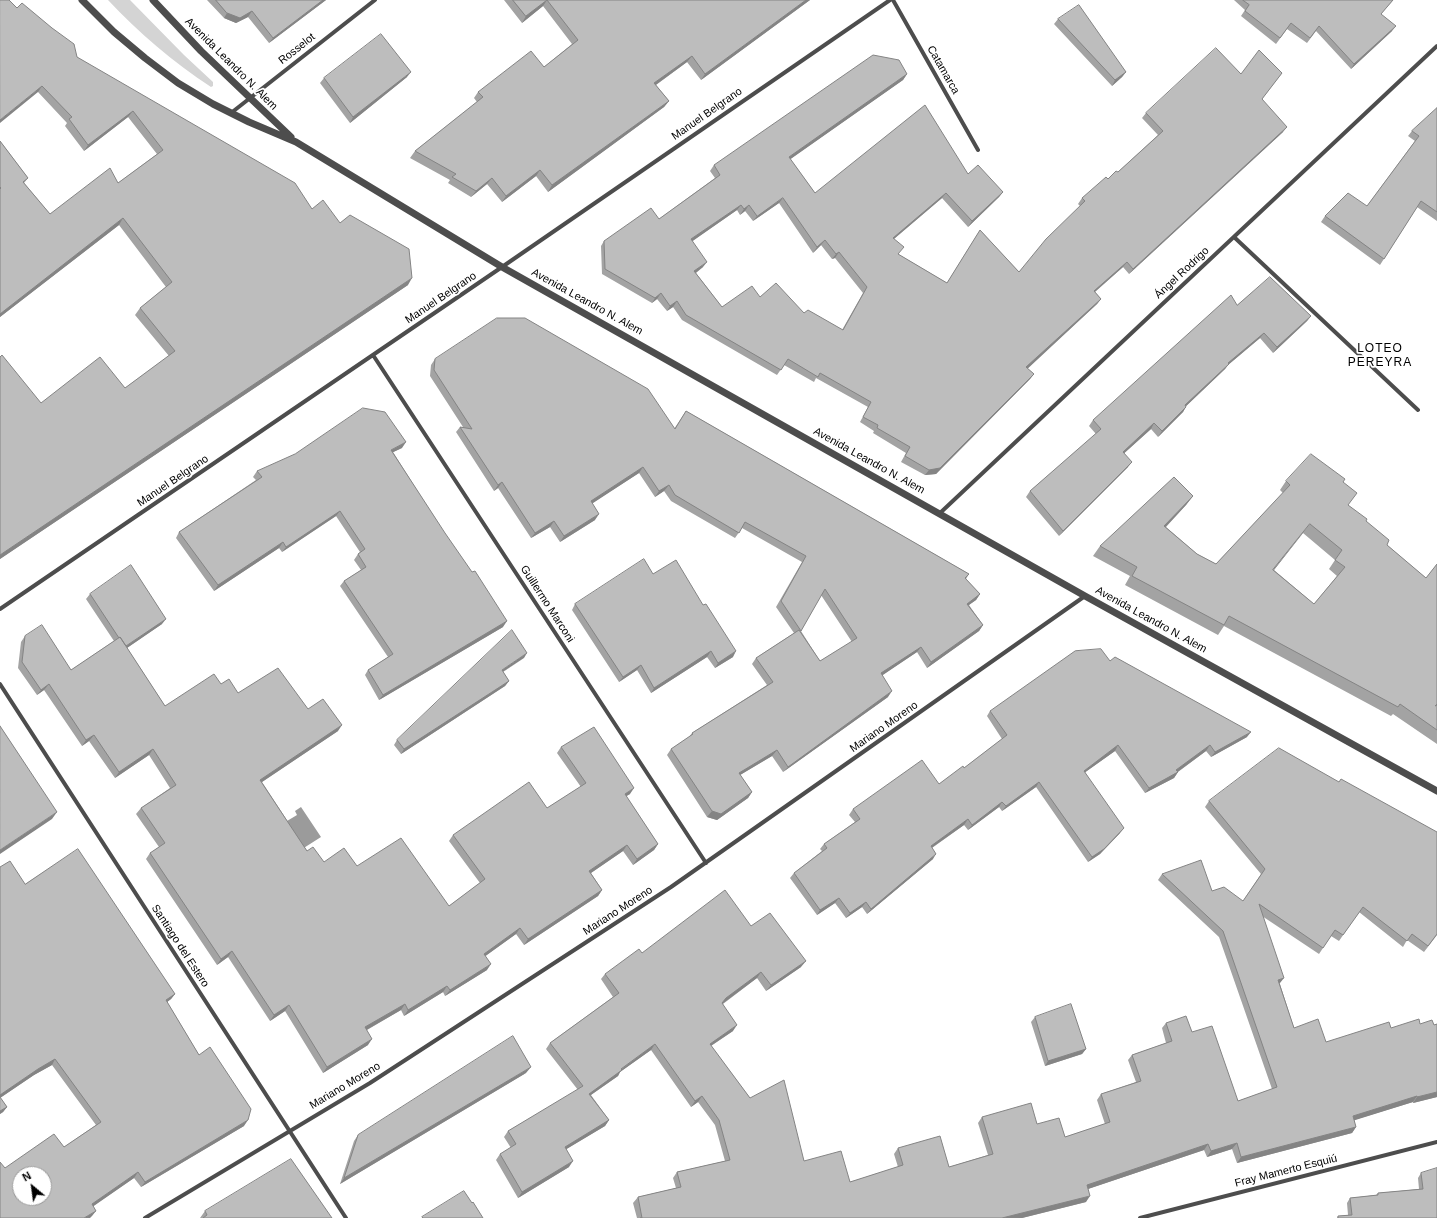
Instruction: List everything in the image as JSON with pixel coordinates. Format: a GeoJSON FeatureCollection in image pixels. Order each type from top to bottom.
{"type":"FeatureCollection","features":[{"type":"Feature","properties":{"kind":"street","name":"Avenida Leandro N. Alem"},"geometry":{"type":"LineString","coordinates":[[153,0],[249,98],[296,142]]}},
{"type":"Feature","properties":{"kind":"street","name":"Rosselot"},"geometry":{"type":"LineString","coordinates":[[231,113],[375,0]]}},
{"type":"Feature","properties":{"kind":"street","name":"Catamarca"},"geometry":{"type":"LineString","coordinates":[[891,0],[978,150]]}},
{"type":"Feature","properties":{"kind":"street","name":"Manuel Belgrano"},"geometry":{"type":"LineString","coordinates":[[0,609],[891,0]]}},
{"type":"Feature","properties":{"kind":"street","name":"Avenida Leandro N. Alem"},"geometry":{"type":"LineString","coordinates":[[82,1],[114,32],[145,58],[178,83],[213,104],[296,142],[502,267],[1085,596],[1437,791]]}},
{"type":"Feature","properties":{"kind":"street","name":"Ángel Rodrigo"},"geometry":{"type":"LineString","coordinates":[[939,514],[1437,46]]}},
{"type":"Feature","properties":{"kind":"street"},"geometry":{"type":"LineString","coordinates":[[1234,237],[1418,410]]}},
{"type":"Feature","properties":{"kind":"street","name":"Guillermo Marconi"},"geometry":{"type":"LineString","coordinates":[[373,355],[706,862]]}},
{"type":"Feature","properties":{"kind":"street","name":"Mariano Moreno"},"geometry":{"type":"LineString","coordinates":[[145,1218],[376,1078],[665,892],[1085,596]]}},
{"type":"Feature","properties":{"kind":"street","name":"Santiago del Estero"},"geometry":{"type":"LineString","coordinates":[[0,684],[288,1131],[346,1218]]}},
{"type":"Feature","properties":{"kind":"street","name":"Fray Mamerto Esquiú"},"geometry":{"type":"LineString","coordinates":[[1140,1218],[1437,1142]]}},
{"type":"Feature","properties":{"kind":"shaded area"},"geometry":{"type":"Polygon","coordinates":[[[108,0],[130,0],[213,82],[213,86],[211,87],[170,57],[132,24],[108,0]]]}},
{"type":"Feature","properties":{"kind":"shaded area"},"geometry":{"type":"Polygon","coordinates":[[[301,807],[321,837],[299,851],[287,821],[297,815],[295,811],[301,807]]]}},
{"type":"Feature","properties":{"kind":"building"},"geometry":{"type":"Polygon","coordinates":[[[0,0],[9,0],[17,8],[22,3],[74,44],[77,57],[295,183],[312,209],[323,200],[340,223],[350,215],[409,249],[412,278],[0,555],[0,357],[2,355],[41,403],[100,357],[125,388],[175,351],[140,308],[172,282],[123,218],[0,314],[0,141],[28,178],[23,182],[50,214],[110,168],[118,183],[163,150],[133,111],[88,145],[69,119],[72,117],[42,86],[0,120],[0,0]]]}},
{"type":"Feature","properties":{"kind":"building"},"geometry":{"type":"Polygon","coordinates":[[[216,0],[323,0],[273,38],[252,11],[240,18],[227,13],[216,0]]]}},
{"type":"Feature","properties":{"kind":"building"},"geometry":{"type":"Polygon","coordinates":[[[513,0],[547,0],[526,16],[513,0]]]}},
{"type":"Feature","properties":{"kind":"building"},"geometry":{"type":"Polygon","coordinates":[[[547,0],[806,0],[705,74],[692,56],[654,83],[669,101],[552,185],[540,170],[506,196],[492,178],[476,191],[452,177],[456,174],[415,151],[483,97],[478,92],[531,51],[544,67],[578,40],[547,0]]]}},
{"type":"Feature","properties":{"kind":"building"},"geometry":{"type":"Polygon","coordinates":[[[1243,0],[1393,0],[1381,14],[1396,26],[1354,64],[1319,26],[1310,38],[1291,23],[1280,38],[1245,11],[1249,5],[1243,0]]]}},
{"type":"Feature","properties":{"kind":"building"},"geometry":{"type":"Polygon","coordinates":[[[1079,5],[1126,72],[1115,80],[1058,19],[1079,5]]]}},
{"type":"Feature","properties":{"kind":"building"},"geometry":{"type":"Polygon","coordinates":[[[381,34],[411,72],[353,117],[324,78],[381,34]]]}},
{"type":"Feature","properties":{"kind":"building"},"geometry":{"type":"Polygon","coordinates":[[[1216,48],[1241,74],[1259,50],[1282,73],[1262,99],[1287,127],[1133,269],[1127,262],[1094,291],[1101,299],[1026,367],[1034,374],[940,468],[929,470],[905,456],[910,447],[877,428],[878,425],[863,417],[871,402],[820,373],[818,377],[788,359],[781,370],[686,315],[677,301],[670,306],[661,293],[655,298],[605,269],[604,241],[651,208],[659,219],[720,175],[714,165],[873,55],[899,60],[907,74],[789,157],[815,193],[925,105],[968,174],[978,165],[1003,192],[972,221],[946,193],[893,238],[904,247],[898,254],[947,283],[980,230],[1019,272],[1046,239],[1085,201],[1082,198],[1106,177],[1108,179],[1116,171],[1118,172],[1163,131],[1146,113],[1216,48]],[[783,198],[757,216],[749,205],[744,209],[741,205],[691,239],[707,262],[694,271],[722,307],[752,286],[760,297],[776,283],[804,313],[808,310],[843,330],[867,287],[839,252],[836,254],[825,240],[817,247],[783,198]]]}},
{"type":"Feature","properties":{"kind":"building"},"geometry":{"type":"Polygon","coordinates":[[[1437,108],[1437,212],[1421,201],[1384,259],[1325,216],[1348,193],[1367,206],[1419,136],[1412,131],[1437,108]]]}},
{"type":"Feature","properties":{"kind":"building"},"geometry":{"type":"Polygon","coordinates":[[[1270,277],[1311,316],[1277,347],[1264,333],[1228,363],[1229,364],[1185,405],[1186,407],[1162,431],[1154,423],[1123,452],[1132,462],[1063,531],[1030,491],[1101,429],[1093,420],[1231,295],[1237,305],[1270,277]]]}},
{"type":"Feature","properties":{"kind":"building"},"geometry":{"type":"Polygon","coordinates":[[[497,318],[525,318],[648,389],[675,429],[686,411],[969,574],[965,578],[980,594],[967,604],[983,625],[931,662],[921,647],[881,673],[892,691],[788,767],[777,750],[739,773],[752,792],[721,814],[712,811],[671,749],[693,734],[692,733],[773,682],[756,658],[799,630],[820,661],[857,638],[825,589],[801,631],[781,601],[806,556],[745,522],[739,533],[675,495],[669,485],[659,491],[643,467],[591,501],[599,514],[564,536],[554,521],[535,533],[502,482],[498,485],[460,427],[472,429],[434,370],[435,359],[497,318]]]}},
{"type":"Feature","properties":{"kind":"building"},"geometry":{"type":"Polygon","coordinates":[[[363,408],[385,412],[406,442],[391,450],[445,533],[472,572],[475,571],[507,621],[383,695],[368,670],[393,654],[344,581],[366,567],[358,554],[365,549],[340,511],[286,547],[283,542],[218,585],[179,532],[262,477],[257,471],[295,454],[363,408]]]}},
{"type":"Feature","properties":{"kind":"building"},"geometry":{"type":"Polygon","coordinates":[[[1311,454],[1345,479],[1343,482],[1357,493],[1348,505],[1367,519],[1366,521],[1389,540],[1387,545],[1426,578],[1437,564],[1437,704],[1435,706],[1437,705],[1437,730],[1400,704],[1398,707],[1229,616],[1224,625],[1132,576],[1137,567],[1100,546],[1174,477],[1193,496],[1164,526],[1197,554],[1216,564],[1290,485],[1286,481],[1311,454]],[[1310,524],[1273,570],[1314,604],[1345,567],[1335,560],[1342,550],[1310,524]]]}},
{"type":"Feature","properties":{"kind":"building"},"geometry":{"type":"Polygon","coordinates":[[[644,559],[653,574],[676,560],[703,605],[706,604],[736,651],[718,663],[711,651],[654,688],[641,665],[623,677],[575,604],[644,559]]]}},
{"type":"Feature","properties":{"kind":"building"},"geometry":{"type":"Polygon","coordinates":[[[131,565],[166,619],[126,646],[120,637],[119,638],[90,594],[131,565]]]}},
{"type":"Feature","properties":{"kind":"building"},"geometry":{"type":"Polygon","coordinates":[[[42,625],[71,670],[120,637],[165,706],[214,674],[221,684],[229,679],[238,693],[278,668],[308,709],[323,699],[342,725],[260,780],[307,851],[313,847],[324,862],[344,848],[357,866],[401,838],[449,906],[485,879],[453,835],[529,782],[547,808],[586,783],[561,747],[594,727],[634,788],[625,794],[658,844],[637,859],[627,845],[589,871],[602,890],[528,939],[520,928],[484,954],[491,964],[450,990],[447,986],[408,1010],[405,1004],[365,1027],[372,1039],[327,1067],[289,1005],[274,1015],[232,951],[221,959],[150,853],[165,843],[141,808],[176,785],[153,749],[119,772],[94,735],[86,740],[49,684],[41,690],[22,662],[25,636],[42,625]]]}},
{"type":"Feature","properties":{"kind":"building"},"geometry":{"type":"Polygon","coordinates":[[[512,630],[527,653],[502,670],[509,681],[404,749],[397,740],[512,630]]]}},
{"type":"Feature","properties":{"kind":"building"},"geometry":{"type":"Polygon","coordinates":[[[1101,649],[1110,661],[1115,657],[1251,732],[1215,752],[1210,745],[1176,770],[1178,772],[1149,788],[1118,745],[1084,771],[1124,828],[1104,849],[1092,857],[1039,782],[1006,806],[1002,802],[972,825],[968,819],[931,846],[936,854],[871,909],[866,902],[850,913],[839,898],[820,910],[794,873],[827,848],[824,844],[860,819],[853,809],[922,760],[939,784],[963,766],[964,768],[1007,735],[990,711],[1075,651],[1101,649]]]}},
{"type":"Feature","properties":{"kind":"building"},"geometry":{"type":"Polygon","coordinates":[[[0,726],[57,812],[0,850],[0,726]]]}},
{"type":"Feature","properties":{"kind":"building"},"geometry":{"type":"Polygon","coordinates":[[[1279,748],[1339,782],[1341,779],[1437,832],[1437,934],[1428,946],[1412,934],[1407,941],[1363,907],[1343,935],[1335,930],[1323,948],[1259,904],[1284,978],[1278,980],[1294,1028],[1318,1019],[1326,1042],[1389,1022],[1391,1028],[1419,1019],[1420,1024],[1432,1020],[1434,1025],[1437,1024],[1437,1092],[1417,1096],[1353,1116],[1356,1127],[1241,1157],[1237,1143],[1211,1151],[1208,1144],[1087,1185],[1090,1196],[1002,1218],[642,1218],[638,1197],[681,1187],[677,1172],[730,1160],[719,1120],[702,1096],[695,1101],[655,1044],[589,1094],[609,1120],[565,1147],[573,1161],[522,1192],[500,1154],[516,1144],[508,1131],[583,1086],[550,1043],[619,993],[605,974],[639,949],[642,953],[725,890],[751,926],[770,913],[806,961],[771,985],[761,972],[726,998],[722,1003],[737,1025],[710,1044],[750,1098],[784,1080],[804,1161],[841,1151],[850,1182],[903,1165],[898,1148],[940,1136],[949,1167],[993,1154],[982,1117],[1031,1103],[1037,1124],[1059,1118],[1065,1137],[1110,1122],[1101,1094],[1141,1081],[1132,1055],[1172,1041],[1166,1023],[1186,1016],[1192,1032],[1212,1026],[1238,1101],[1277,1087],[1223,931],[1162,874],[1201,860],[1212,891],[1224,887],[1243,901],[1265,869],[1209,801],[1279,748]]]}},
{"type":"Feature","properties":{"kind":"building"},"geometry":{"type":"Polygon","coordinates":[[[78,849],[175,994],[166,1000],[199,1055],[210,1047],[251,1109],[248,1120],[145,1182],[138,1172],[92,1204],[96,1211],[84,1218],[0,1218],[0,1162],[5,1168],[54,1134],[64,1147],[101,1122],[55,1059],[0,1095],[0,867],[10,861],[25,884],[78,849]]]}},
{"type":"Feature","properties":{"kind":"building"},"geometry":{"type":"Polygon","coordinates":[[[1071,1004],[1086,1049],[1048,1061],[1035,1017],[1071,1004]]]}},
{"type":"Feature","properties":{"kind":"building"},"geometry":{"type":"Polygon","coordinates":[[[513,1036],[531,1067],[344,1178],[358,1135],[513,1036]]]}},
{"type":"Feature","properties":{"kind":"building"},"geometry":{"type":"Polygon","coordinates":[[[0,1097],[7,1107],[0,1111],[0,1097]]]}},
{"type":"Feature","properties":{"kind":"building"},"geometry":{"type":"Polygon","coordinates":[[[291,1159],[332,1218],[203,1218],[207,1215],[205,1211],[291,1159]]]}},
{"type":"Feature","properties":{"kind":"building"},"geometry":{"type":"Polygon","coordinates":[[[1437,1168],[1437,1218],[1338,1218],[1338,1216],[1352,1215],[1350,1198],[1378,1195],[1378,1193],[1423,1189],[1421,1173],[1437,1168]]]}},
{"type":"Feature","properties":{"kind":"building"},"geometry":{"type":"Polygon","coordinates":[[[464,1191],[483,1218],[422,1217],[464,1191]]]}},
{"type":"Feature","properties":{"kind":"district","name":"LOTEO PEREYRA"},"geometry":{"type":"Point","coordinates":[1380,356]}}]}
